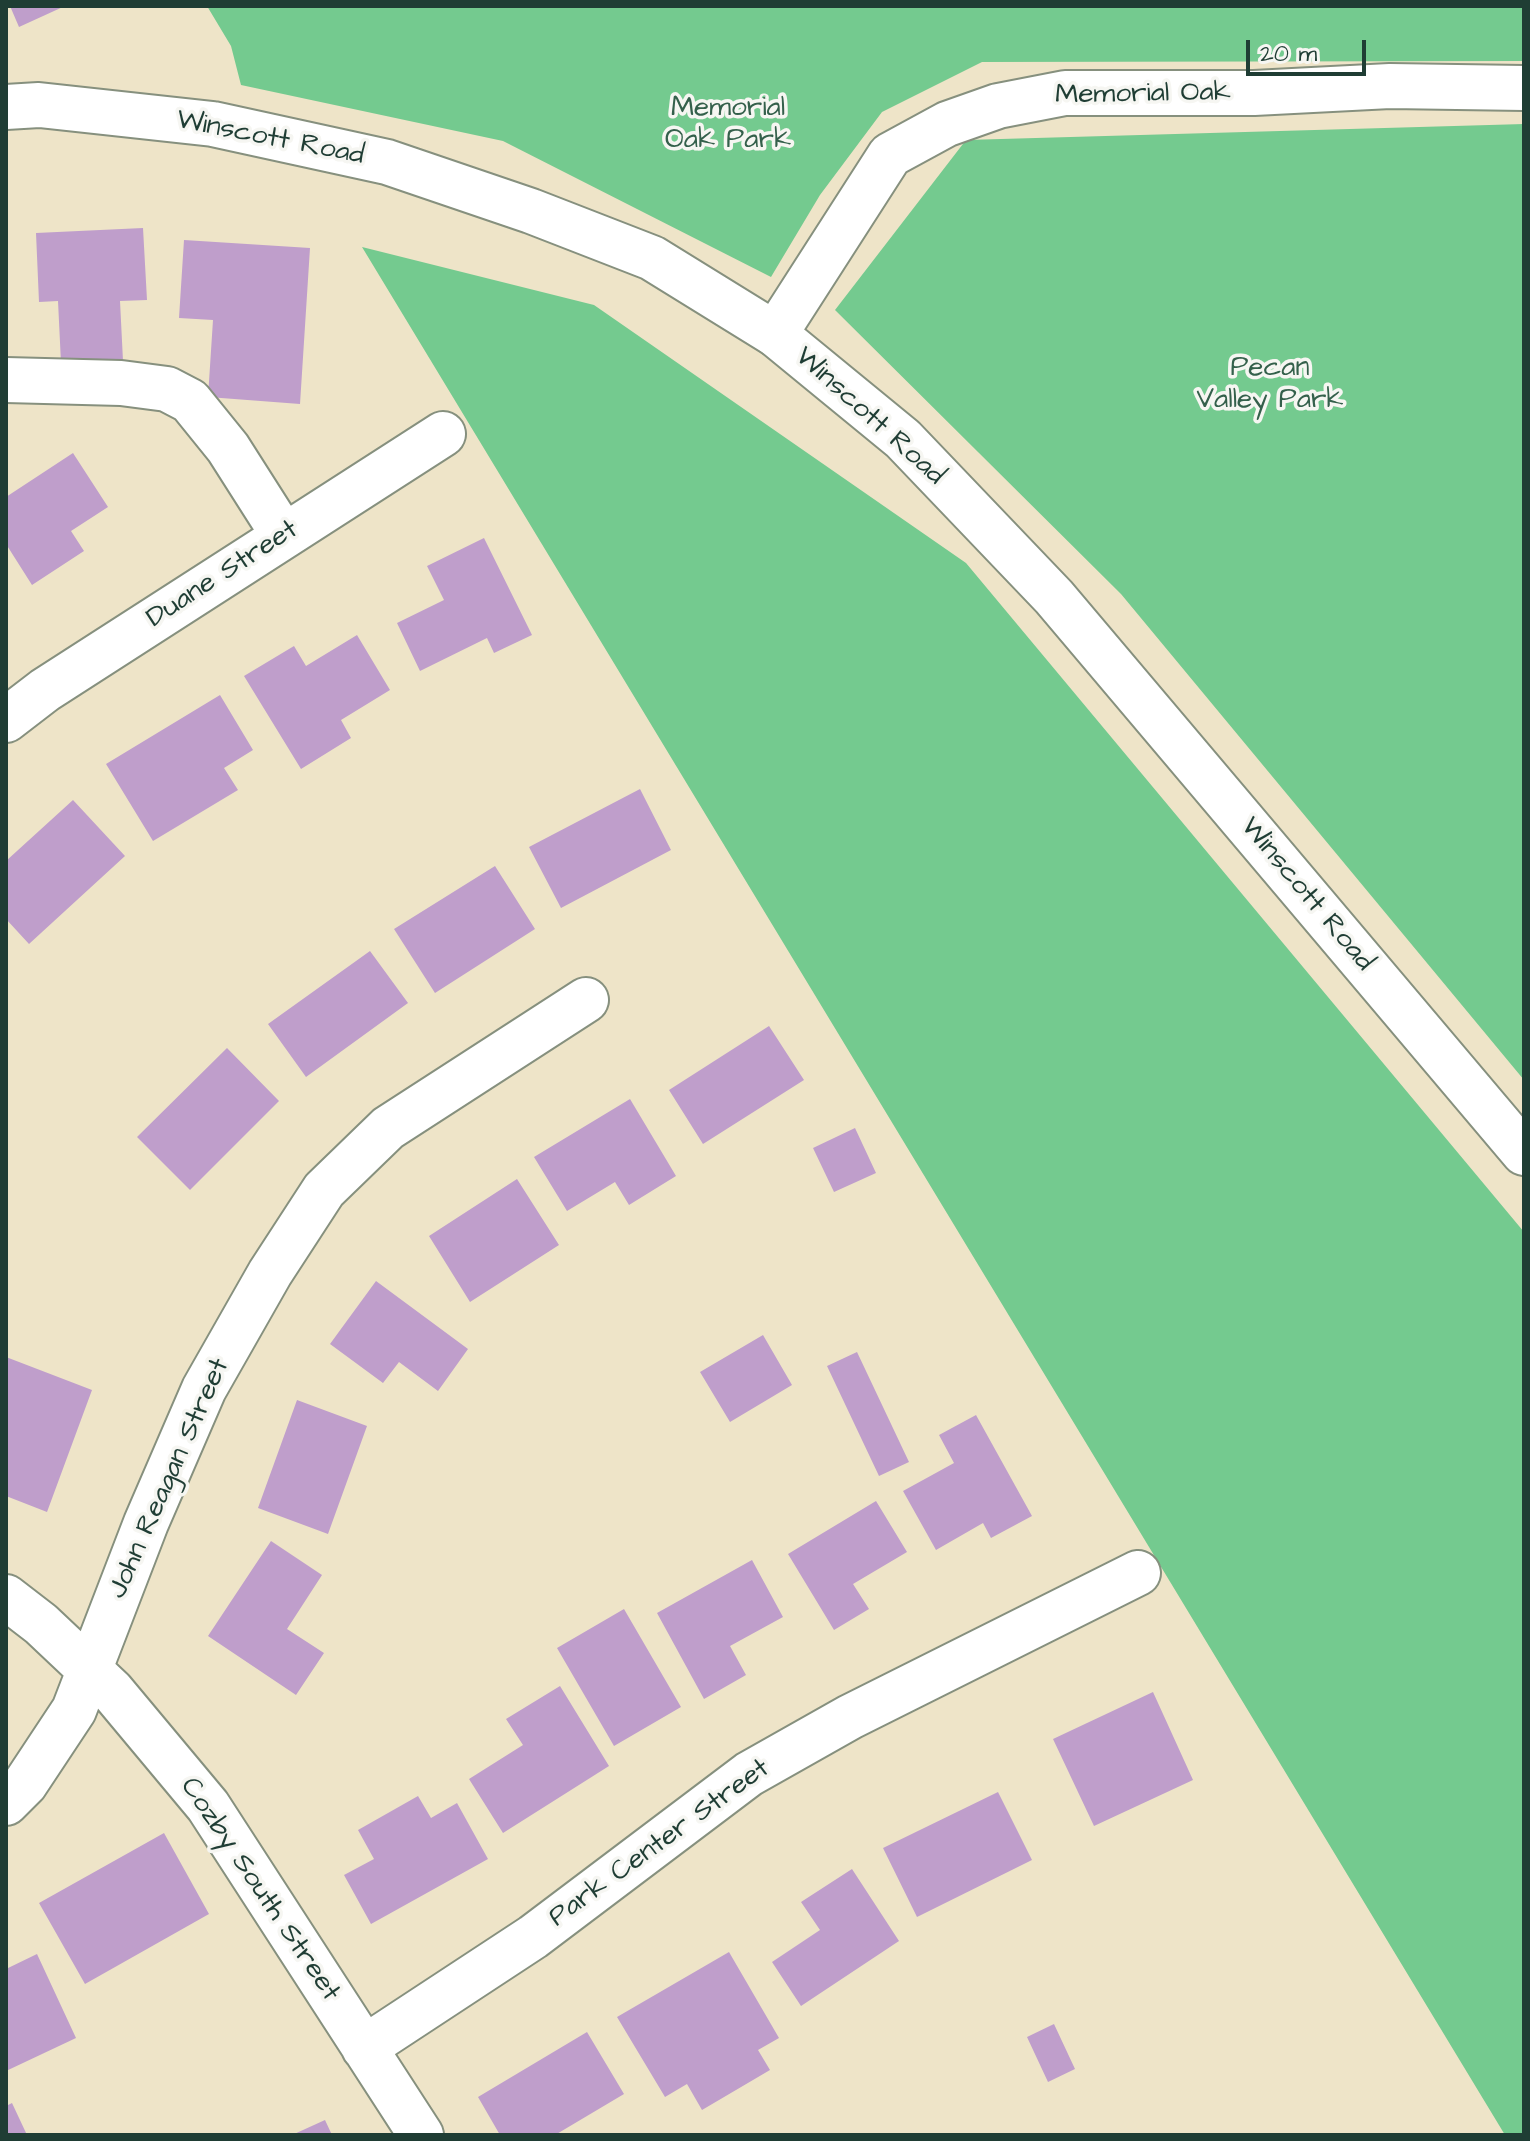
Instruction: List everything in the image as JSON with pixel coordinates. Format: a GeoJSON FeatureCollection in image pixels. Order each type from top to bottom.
{"type":"FeatureCollection","features":[{"type":"Feature","properties":{"kind":"street","name":"Memorial Oak"},"geometry":{"type":"LineString","coordinates":[[775,334],[890,155],[947,124],[998,106],[1065,93],[1254,93],[1390,86],[1524,88]]}},
{"type":"Feature","properties":{"kind":"street","name":"Winscott Road"},"geometry":{"type":"LineString","coordinates":[[6,107],[39,105],[213,124],[387,162],[531,211],[652,258],[775,334],[903,439],[1054,597],[1524,1153]]}},
{"type":"Feature","properties":{"kind":"street"},"geometry":{"type":"LineString","coordinates":[[6,380],[121,383],[167,389],[190,401],[222,439],[284,536]]}},
{"type":"Feature","properties":{"kind":"street","name":"Duane Street"},"geometry":{"type":"LineString","coordinates":[[6,720],[26,690],[284,536],[443,434]]}},
{"type":"Feature","properties":{"kind":"street","name":"John Reagan Street"},"geometry":{"type":"LineString","coordinates":[[6,1803],[25,1784],[74,1710],[146,1523],[204,1389],[270,1273],[324,1190],[388,1128],[586,1000]]}},
{"type":"Feature","properties":{"kind":"street","name":"Park Center Street"},"geometry":{"type":"LineString","coordinates":[[364,2048],[533,1937],[749,1774],[850,1717],[1138,1573]]}},
{"type":"Feature","properties":{"kind":"street","name":"Cozby South Street"},"geometry":{"type":"LineString","coordinates":[[6,1597],[41,1624],[90,1670],[208,1806],[421,2135]]}},
{"type":"Feature","properties":{"kind":"green space","name":"Memorial Oak Park"},"geometry":{"type":"Polygon","coordinates":[[[207,6],[1524,6],[1524,61],[982,62],[882,112],[820,195],[771,277],[503,141],[241,85],[231,46],[207,6]]]}},
{"type":"Feature","properties":{"kind":"green space","name":"Pecan Valley Park"},"geometry":{"type":"Polygon","coordinates":[[[1524,124],[1524,1080],[1121,594],[835,310],[966,140],[1524,124]]]}},
{"type":"Feature","properties":{"kind":"green space"},"geometry":{"type":"Polygon","coordinates":[[[362,247],[594,305],[966,563],[1524,1232],[1524,2135],[1505,2135],[362,247]]]}},
{"type":"Feature","properties":{"kind":"building"},"geometry":{"type":"Polygon","coordinates":[[[10,6],[65,6],[19,27],[10,6]]]}},
{"type":"Feature","properties":{"kind":"building"},"geometry":{"type":"Polygon","coordinates":[[[143,228],[147,300],[120,301],[123,361],[61,363],[58,301],[39,302],[36,233],[143,228]]]}},
{"type":"Feature","properties":{"kind":"building"},"geometry":{"type":"Polygon","coordinates":[[[184,240],[310,248],[300,404],[208,397],[213,320],[179,318],[184,240]]]}},
{"type":"Feature","properties":{"kind":"building"},"geometry":{"type":"Polygon","coordinates":[[[73,453],[108,507],[71,531],[84,551],[32,585],[6,544],[6,497],[73,453]]]}},
{"type":"Feature","properties":{"kind":"building"},"geometry":{"type":"Polygon","coordinates":[[[484,538],[532,635],[494,653],[487,638],[420,671],[397,623],[444,600],[427,566],[484,538]]]}},
{"type":"Feature","properties":{"kind":"building"},"geometry":{"type":"Polygon","coordinates":[[[357,635],[390,690],[341,720],[351,738],[301,769],[244,676],[294,646],[306,666],[357,635]]]}},
{"type":"Feature","properties":{"kind":"building"},"geometry":{"type":"Polygon","coordinates":[[[220,695],[253,750],[224,768],[238,790],[153,841],[106,764],[220,695]]]}},
{"type":"Feature","properties":{"kind":"building"},"geometry":{"type":"Polygon","coordinates":[[[640,789],[671,850],[561,908],[529,847],[640,789]]]}},
{"type":"Feature","properties":{"kind":"building"},"geometry":{"type":"Polygon","coordinates":[[[73,800],[125,856],[29,944],[6,919],[6,861],[73,800]]]}},
{"type":"Feature","properties":{"kind":"building"},"geometry":{"type":"Polygon","coordinates":[[[495,866],[535,929],[435,993],[394,929],[495,866]]]}},
{"type":"Feature","properties":{"kind":"building"},"geometry":{"type":"Polygon","coordinates":[[[370,951],[408,1003],[306,1077],[268,1024],[370,951]]]}},
{"type":"Feature","properties":{"kind":"building"},"geometry":{"type":"Polygon","coordinates":[[[769,1026],[804,1080],[703,1144],[669,1090],[769,1026]]]}},
{"type":"Feature","properties":{"kind":"building"},"geometry":{"type":"Polygon","coordinates":[[[227,1048],[279,1101],[190,1190],[137,1137],[227,1048]]]}},
{"type":"Feature","properties":{"kind":"building"},"geometry":{"type":"Polygon","coordinates":[[[630,1099],[676,1176],[629,1205],[615,1182],[567,1211],[534,1157],[630,1099]]]}},
{"type":"Feature","properties":{"kind":"building"},"geometry":{"type":"Polygon","coordinates":[[[855,1128],[876,1173],[834,1192],[813,1148],[855,1128]]]}},
{"type":"Feature","properties":{"kind":"building"},"geometry":{"type":"Polygon","coordinates":[[[517,1179],[559,1245],[470,1302],[429,1236],[517,1179]]]}},
{"type":"Feature","properties":{"kind":"building"},"geometry":{"type":"Polygon","coordinates":[[[376,1281],[468,1349],[438,1391],[399,1362],[383,1383],[330,1344],[376,1281]]]}},
{"type":"Feature","properties":{"kind":"building"},"geometry":{"type":"Polygon","coordinates":[[[763,1335],[792,1385],[730,1422],[700,1372],[763,1335]]]}},
{"type":"Feature","properties":{"kind":"building"},"geometry":{"type":"Polygon","coordinates":[[[857,1352],[909,1462],[879,1476],[827,1366],[857,1352]]]}},
{"type":"Feature","properties":{"kind":"building"},"geometry":{"type":"Polygon","coordinates":[[[6,1357],[92,1390],[47,1512],[6,1496],[6,1357]]]}},
{"type":"Feature","properties":{"kind":"building"},"geometry":{"type":"Polygon","coordinates":[[[297,1400],[367,1426],[328,1534],[258,1508],[297,1400]]]}},
{"type":"Feature","properties":{"kind":"building"},"geometry":{"type":"Polygon","coordinates":[[[976,1415],[1032,1516],[991,1538],[983,1523],[936,1550],[903,1491],[954,1463],[939,1435],[976,1415]]]}},
{"type":"Feature","properties":{"kind":"building"},"geometry":{"type":"Polygon","coordinates":[[[876,1501],[907,1552],[853,1584],[869,1609],[834,1630],[788,1554],[876,1501]]]}},
{"type":"Feature","properties":{"kind":"building"},"geometry":{"type":"Polygon","coordinates":[[[271,1541],[322,1575],[287,1629],[324,1653],[296,1695],[208,1636],[271,1541]]]}},
{"type":"Feature","properties":{"kind":"building"},"geometry":{"type":"Polygon","coordinates":[[[752,1560],[783,1617],[730,1646],[746,1675],[704,1699],[657,1613],[752,1560]]]}},
{"type":"Feature","properties":{"kind":"building"},"geometry":{"type":"Polygon","coordinates":[[[624,1609],[681,1707],[614,1746],[557,1648],[624,1609]]]}},
{"type":"Feature","properties":{"kind":"building"},"geometry":{"type":"Polygon","coordinates":[[[560,1686],[609,1766],[503,1833],[469,1779],[523,1745],[506,1719],[560,1686]]]}},
{"type":"Feature","properties":{"kind":"building"},"geometry":{"type":"Polygon","coordinates":[[[1153,1692],[1193,1780],[1094,1826],[1053,1739],[1153,1692]]]}},
{"type":"Feature","properties":{"kind":"building"},"geometry":{"type":"Polygon","coordinates":[[[998,1792],[1032,1860],[917,1917],[883,1848],[998,1792]]]}},
{"type":"Feature","properties":{"kind":"building"},"geometry":{"type":"Polygon","coordinates":[[[418,1796],[431,1818],[457,1803],[488,1859],[371,1924],[344,1875],[374,1859],[358,1830],[418,1796]]]}},
{"type":"Feature","properties":{"kind":"building"},"geometry":{"type":"Polygon","coordinates":[[[164,1833],[209,1914],[85,1984],[39,1903],[164,1833]]]}},
{"type":"Feature","properties":{"kind":"building"},"geometry":{"type":"Polygon","coordinates":[[[852,1869],[899,1941],[801,2006],[772,1962],[820,1930],[801,1902],[852,1869]]]}},
{"type":"Feature","properties":{"kind":"building"},"geometry":{"type":"Polygon","coordinates":[[[729,1952],[779,2038],[758,2050],[770,2070],[702,2110],[687,2084],[665,2097],[617,2017],[729,1952]]]}},
{"type":"Feature","properties":{"kind":"building"},"geometry":{"type":"Polygon","coordinates":[[[37,1954],[76,2038],[6,2071],[6,1969],[37,1954]]]}},
{"type":"Feature","properties":{"kind":"building"},"geometry":{"type":"Polygon","coordinates":[[[1054,2024],[1075,2069],[1048,2082],[1027,2037],[1054,2024]]]}},
{"type":"Feature","properties":{"kind":"building"},"geometry":{"type":"Polygon","coordinates":[[[587,2032],[624,2094],[555,2135],[500,2135],[478,2097],[587,2032]]]}},
{"type":"Feature","properties":{"kind":"building"},"geometry":{"type":"Polygon","coordinates":[[[12,2103],[27,2135],[6,2135],[6,2106],[12,2103]]]}},
{"type":"Feature","properties":{"kind":"building"},"geometry":{"type":"Polygon","coordinates":[[[325,2120],[332,2135],[292,2135],[325,2120]]]}}]}
